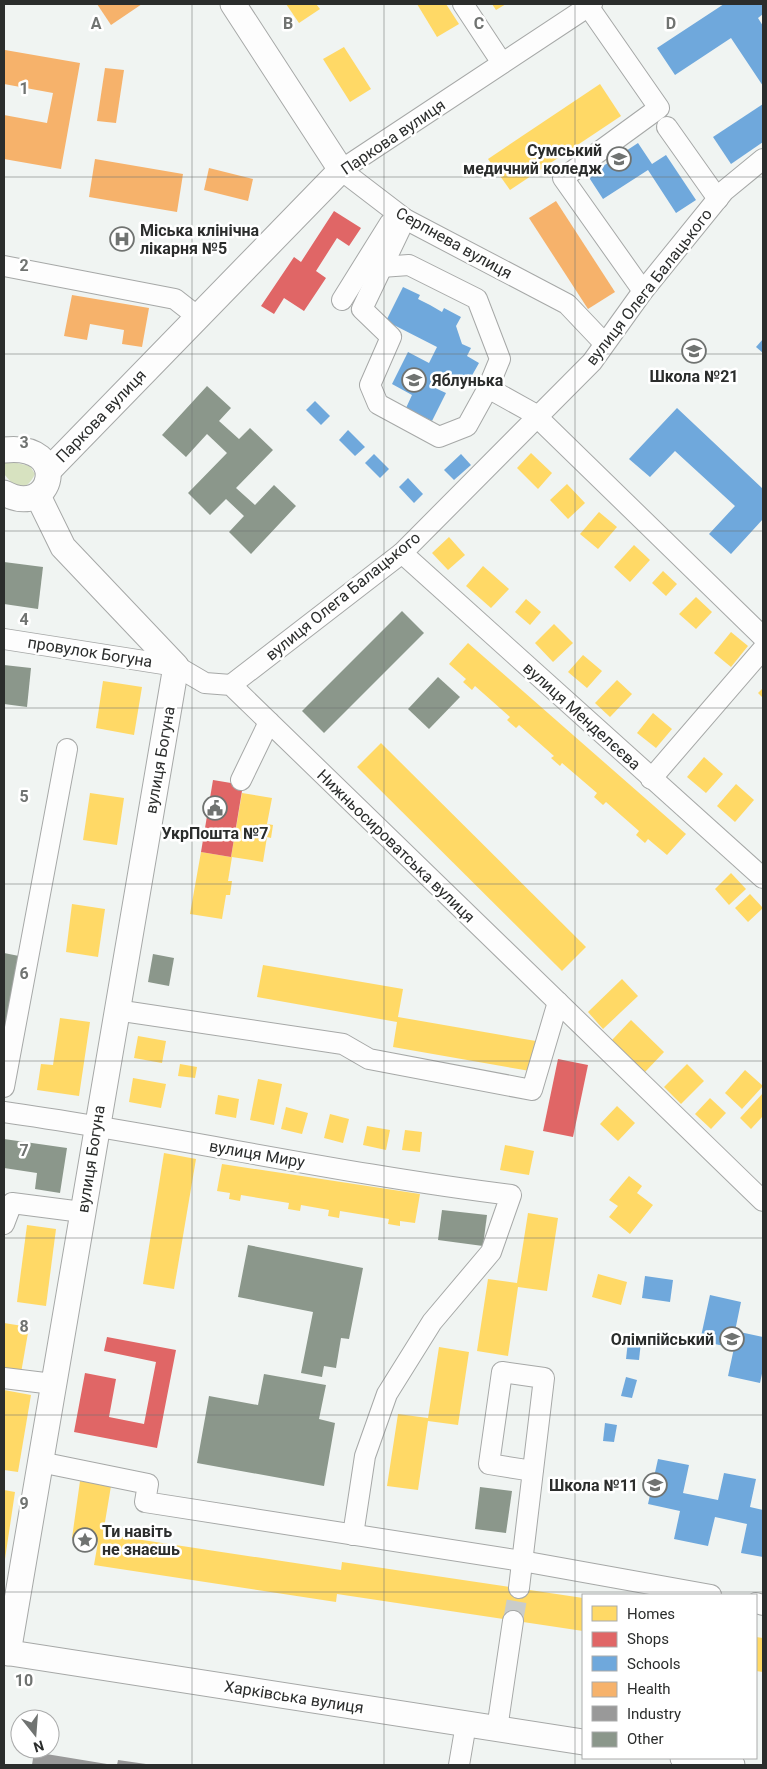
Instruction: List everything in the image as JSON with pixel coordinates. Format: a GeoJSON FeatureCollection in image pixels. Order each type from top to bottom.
{"type":"FeatureCollection","features":[{"type":"Feature","properties":{"kind":"main road","name":"Серпнева вулиця"},"geometry":{"type":"LineString","coordinates":[[232,4],[341,170]]}},
{"type":"Feature","properties":{"kind":"main road","name":"Паркова вулиця"},"geometry":{"type":"LineString","coordinates":[[49,470],[341,170]]}},
{"type":"Feature","properties":{"kind":"main road"},"geometry":{"type":"LineString","coordinates":[[4,450],[12,449],[33,453],[44,460],[49,470],[46,486],[38,496],[22,500],[4,493]]}},
{"type":"Feature","properties":{"kind":"main road"},"geometry":{"type":"LineString","coordinates":[[38,496],[63,548],[176,666]]}},
{"type":"Feature","properties":{"kind":"main road","name":"вулиця Богуна"},"geometry":{"type":"LineString","coordinates":[[6,1652],[176,666]]}},
{"type":"Feature","properties":{"kind":"main road","name":"Харківська вулиця"},"geometry":{"type":"LineString","coordinates":[[6,1652],[582,1742]]}},
{"type":"Feature","properties":{"kind":"main road"},"geometry":{"type":"LineString","coordinates":[[690,1759],[732,1765]]}},
{"type":"Feature","properties":{"kind":"street"},"geometry":{"type":"LineString","coordinates":[[463,4],[502,64]]}},
{"type":"Feature","properties":{"kind":"street","name":"Паркова вулиця"},"geometry":{"type":"LineString","coordinates":[[341,170],[590,5]]}},
{"type":"Feature","properties":{"kind":"street"},"geometry":{"type":"LineString","coordinates":[[590,5],[659,108],[563,178],[643,291]]}},
{"type":"Feature","properties":{"kind":"street"},"geometry":{"type":"LineString","coordinates":[[667,127],[718,199]]}},
{"type":"Feature","properties":{"kind":"street","name":"вулиця Олега Балацького"},"geometry":{"type":"LineString","coordinates":[[231,685],[402,553],[592,362],[643,291],[718,199],[763,159]]}},
{"type":"Feature","properties":{"kind":"street","name":"Серпнева вулиця"},"geometry":{"type":"LineString","coordinates":[[341,170],[400,216],[567,304],[604,343]]}},
{"type":"Feature","properties":{"kind":"street"},"geometry":{"type":"LineString","coordinates":[[381,267],[408,265],[477,299],[500,359],[488,388],[467,426],[438,437],[378,404],[370,385],[391,337],[362,309],[381,267],[400,216]]}},
{"type":"Feature","properties":{"kind":"street"},"geometry":{"type":"LineString","coordinates":[[342,300],[400,216]]}},
{"type":"Feature","properties":{"kind":"street"},"geometry":{"type":"LineString","coordinates":[[4,266],[175,299],[198,317]]}},
{"type":"Feature","properties":{"kind":"street"},"geometry":{"type":"LineString","coordinates":[[488,388],[537,418],[763,637]]}},
{"type":"Feature","properties":{"kind":"street","name":"вулиця Менделєєва"},"geometry":{"type":"LineString","coordinates":[[402,553],[763,878]]}},
{"type":"Feature","properties":{"kind":"street","name":"провулок Богуна"},"geometry":{"type":"LineString","coordinates":[[4,639],[176,666]]}},
{"type":"Feature","properties":{"kind":"street"},"geometry":{"type":"LineString","coordinates":[[652,779],[763,649]]}},
{"type":"Feature","properties":{"kind":"street"},"geometry":{"type":"LineString","coordinates":[[176,666],[205,683],[231,685]]}},
{"type":"Feature","properties":{"kind":"street","name":"Нижньосироватська вулиця"},"geometry":{"type":"LineString","coordinates":[[231,685],[763,1201]]}},
{"type":"Feature","properties":{"kind":"street"},"geometry":{"type":"LineString","coordinates":[[241,780],[269,722]]}},
{"type":"Feature","properties":{"kind":"street"},"geometry":{"type":"LineString","coordinates":[[4,1087],[67,749]]}},
{"type":"Feature","properties":{"kind":"street"},"geometry":{"type":"LineString","coordinates":[[116,1010],[343,1044],[368,1059],[532,1090],[558,1002]]}},
{"type":"Feature","properties":{"kind":"street","name":"вулиця Миру"},"geometry":{"type":"LineString","coordinates":[[4,1112],[96,1126],[432,1186],[511,1195],[491,1252],[432,1322],[387,1394],[365,1456],[352,1535]]}},
{"type":"Feature","properties":{"kind":"street"},"geometry":{"type":"LineString","coordinates":[[4,1224],[12,1203],[82,1212]]}},
{"type":"Feature","properties":{"kind":"street"},"geometry":{"type":"LineString","coordinates":[[519,1588],[522,1561],[533,1471],[544,1378],[502,1372],[489,1464],[533,1471]]}},
{"type":"Feature","properties":{"kind":"street"},"geometry":{"type":"LineString","coordinates":[[4,1378],[53,1384]]}},
{"type":"Feature","properties":{"kind":"street"},"geometry":{"type":"LineString","coordinates":[[40,1462],[148,1484],[144,1502],[522,1561],[705,1594]]}},
{"type":"Feature","properties":{"kind":"street"},"geometry":{"type":"LineString","coordinates":[[497,1728],[513,1621]]}},
{"type":"Feature","properties":{"kind":"street"},"geometry":{"type":"LineString","coordinates":[[459,1765],[466,1724]]}},
{"type":"Feature","properties":{"kind":"green space"},"geometry":{"type":"Polygon","coordinates":[[[4,460],[30,466],[35,474],[25,486],[15,487],[4,474],[4,460]]]}},
{"type":"Feature","properties":{"kind":"building: Homes"},"geometry":{"type":"Polygon","coordinates":[[[286,4],[316,4],[320,9],[299,23],[286,4]]]}},
{"type":"Feature","properties":{"kind":"building: Homes"},"geometry":{"type":"Polygon","coordinates":[[[417,4],[446,4],[459,24],[437,37],[417,4]]]}},
{"type":"Feature","properties":{"kind":"building: Homes"},"geometry":{"type":"Polygon","coordinates":[[[492,4],[506,4],[496,10],[492,4]]]}},
{"type":"Feature","properties":{"kind":"building: Homes"},"geometry":{"type":"Polygon","coordinates":[[[344,47],[371,89],[350,102],[323,59],[344,47]]]}},
{"type":"Feature","properties":{"kind":"building: Homes"},"geometry":{"type":"Polygon","coordinates":[[[600,84],[621,116],[510,190],[488,159],[600,84]]]}},
{"type":"Feature","properties":{"kind":"building: Homes"},"geometry":{"type":"Polygon","coordinates":[[[531,453],[552,473],[538,489],[517,468],[531,453]]]}},
{"type":"Feature","properties":{"kind":"building: Homes"},"geometry":{"type":"Polygon","coordinates":[[[567,484],[585,503],[568,519],[550,500],[567,484]]]}},
{"type":"Feature","properties":{"kind":"building: Homes"},"geometry":{"type":"Polygon","coordinates":[[[599,512],[617,527],[598,549],[580,534],[599,512]]]}},
{"type":"Feature","properties":{"kind":"building: Homes"},"geometry":{"type":"Polygon","coordinates":[[[449,537],[465,555],[448,570],[432,553],[449,537]]]}},
{"type":"Feature","properties":{"kind":"building: Homes"},"geometry":{"type":"Polygon","coordinates":[[[634,545],[650,560],[630,582],[614,567],[634,545]]]}},
{"type":"Feature","properties":{"kind":"building: Homes"},"geometry":{"type":"Polygon","coordinates":[[[483,566],[509,589],[491,608],[466,586],[483,566]]]}},
{"type":"Feature","properties":{"kind":"building: Homes"},"geometry":{"type":"Polygon","coordinates":[[[663,571],[677,584],[666,596],[652,583],[663,571]]]}},
{"type":"Feature","properties":{"kind":"building: Homes"},"geometry":{"type":"Polygon","coordinates":[[[696,597],[712,612],[696,629],[679,614],[696,597]]]}},
{"type":"Feature","properties":{"kind":"building: Homes"},"geometry":{"type":"Polygon","coordinates":[[[526,599],[541,612],[530,625],[515,612],[526,599]]]}},
{"type":"Feature","properties":{"kind":"building: Homes"},"geometry":{"type":"Polygon","coordinates":[[[554,624],[573,643],[553,662],[535,643],[554,624]]]}},
{"type":"Feature","properties":{"kind":"building: Homes"},"geometry":{"type":"Polygon","coordinates":[[[731,632],[748,646],[731,667],[714,653],[731,632]]]}},
{"type":"Feature","properties":{"kind":"building: Homes"},"geometry":{"type":"Polygon","coordinates":[[[468,643],[686,834],[667,855],[648,839],[645,843],[636,835],[639,831],[606,802],[603,805],[594,797],[597,793],[562,763],[560,766],[551,758],[554,756],[519,725],[516,728],[507,720],[510,717],[475,686],[472,690],[463,682],[466,679],[449,664],[468,643]]]}},
{"type":"Feature","properties":{"kind":"building: Homes"},"geometry":{"type":"Polygon","coordinates":[[[583,655],[602,671],[587,688],[568,672],[583,655]]]}},
{"type":"Feature","properties":{"kind":"building: Homes"},"geometry":{"type":"Polygon","coordinates":[[[617,680],[632,694],[610,717],[595,703],[617,680]]]}},
{"type":"Feature","properties":{"kind":"building: Homes"},"geometry":{"type":"Polygon","coordinates":[[[103,681],[142,687],[134,735],[96,728],[103,681]]]}},
{"type":"Feature","properties":{"kind":"building: Homes"},"geometry":{"type":"Polygon","coordinates":[[[763,688],[763,698],[758,693],[763,688]]]}},
{"type":"Feature","properties":{"kind":"building: Homes"},"geometry":{"type":"Polygon","coordinates":[[[653,713],[672,729],[656,748],[637,733],[653,713]]]}},
{"type":"Feature","properties":{"kind":"building: Homes"},"geometry":{"type":"Polygon","coordinates":[[[381,743],[586,947],[562,971],[357,767],[381,743]]]}},
{"type":"Feature","properties":{"kind":"building: Homes"},"geometry":{"type":"Polygon","coordinates":[[[704,757],[723,774],[706,793],[687,777],[704,757]]]}},
{"type":"Feature","properties":{"kind":"building: Homes"},"geometry":{"type":"Polygon","coordinates":[[[736,784],[754,800],[735,822],[717,806],[736,784]]]}},
{"type":"Feature","properties":{"kind":"building: Homes"},"geometry":{"type":"Polygon","coordinates":[[[90,793],[124,798],[117,845],[83,840],[90,793]]]}},
{"type":"Feature","properties":{"kind":"building: Homes"},"geometry":{"type":"Polygon","coordinates":[[[242,793],[272,798],[267,824],[273,825],[271,838],[267,837],[263,862],[232,857],[228,881],[232,881],[230,895],[226,895],[222,919],[190,914],[201,852],[231,857],[242,793]]]}},
{"type":"Feature","properties":{"kind":"building: Homes"},"geometry":{"type":"Polygon","coordinates":[[[731,873],[746,889],[729,905],[715,889],[731,873]]]}},
{"type":"Feature","properties":{"kind":"building: Homes"},"geometry":{"type":"Polygon","coordinates":[[[750,894],[763,908],[748,922],[735,908],[750,894]]]}},
{"type":"Feature","properties":{"kind":"building: Homes"},"geometry":{"type":"Polygon","coordinates":[[[72,904],[105,909],[98,957],[66,952],[72,904]]]}},
{"type":"Feature","properties":{"kind":"building: Homes"},"geometry":{"type":"Polygon","coordinates":[[[263,965],[403,989],[398,1017],[536,1041],[530,1071],[393,1047],[397,1022],[257,997],[263,965]]]}},
{"type":"Feature","properties":{"kind":"building: Homes"},"geometry":{"type":"Polygon","coordinates":[[[622,979],[638,996],[603,1029],[588,1012],[622,979]]]}},
{"type":"Feature","properties":{"kind":"building: Homes"},"geometry":{"type":"Polygon","coordinates":[[[60,1018],[90,1022],[79,1096],[37,1090],[41,1064],[53,1065],[60,1018]]]}},
{"type":"Feature","properties":{"kind":"building: Homes"},"geometry":{"type":"Polygon","coordinates":[[[631,1020],[664,1052],[645,1072],[612,1040],[631,1020]]]}},
{"type":"Feature","properties":{"kind":"building: Homes"},"geometry":{"type":"Polygon","coordinates":[[[138,1036],[166,1041],[162,1063],[134,1058],[138,1036]]]}},
{"type":"Feature","properties":{"kind":"building: Homes"},"geometry":{"type":"Polygon","coordinates":[[[180,1064],[197,1067],[195,1078],[178,1076],[180,1064]]]}},
{"type":"Feature","properties":{"kind":"building: Homes"},"geometry":{"type":"Polygon","coordinates":[[[687,1064],[704,1081],[681,1104],[664,1087],[687,1064]]]}},
{"type":"Feature","properties":{"kind":"building: Homes"},"geometry":{"type":"Polygon","coordinates":[[[745,1070],[763,1086],[742,1109],[725,1093],[745,1070]]]}},
{"type":"Feature","properties":{"kind":"building: Homes"},"geometry":{"type":"Polygon","coordinates":[[[133,1078],[166,1084],[161,1108],[129,1102],[133,1078]]]}},
{"type":"Feature","properties":{"kind":"building: Homes"},"geometry":{"type":"Polygon","coordinates":[[[258,1079],[282,1084],[274,1125],[250,1120],[258,1079]]]}},
{"type":"Feature","properties":{"kind":"building: Homes"},"geometry":{"type":"Polygon","coordinates":[[[763,1093],[763,1116],[751,1129],[740,1118],[763,1093]]]}},
{"type":"Feature","properties":{"kind":"building: Homes"},"geometry":{"type":"Polygon","coordinates":[[[218,1095],[239,1099],[236,1118],[215,1114],[218,1095]]]}},
{"type":"Feature","properties":{"kind":"building: Homes"},"geometry":{"type":"Polygon","coordinates":[[[710,1098],[726,1113],[711,1129],[695,1114],[710,1098]]]}},
{"type":"Feature","properties":{"kind":"building: Homes"},"geometry":{"type":"Polygon","coordinates":[[[617,1106],[635,1123],[618,1141],[600,1124],[617,1106]]]}},
{"type":"Feature","properties":{"kind":"building: Homes"},"geometry":{"type":"Polygon","coordinates":[[[286,1107],[308,1113],[302,1134],[281,1129],[286,1107]]]}},
{"type":"Feature","properties":{"kind":"building: Homes"},"geometry":{"type":"Polygon","coordinates":[[[330,1114],[349,1119],[343,1143],[324,1138],[330,1114]]]}},
{"type":"Feature","properties":{"kind":"building: Homes"},"geometry":{"type":"Polygon","coordinates":[[[367,1126],[390,1130],[386,1150],[363,1145],[367,1126]]]}},
{"type":"Feature","properties":{"kind":"building: Homes"},"geometry":{"type":"Polygon","coordinates":[[[405,1130],[422,1132],[420,1152],[402,1150],[405,1130]]]}},
{"type":"Feature","properties":{"kind":"building: Homes"},"geometry":{"type":"Polygon","coordinates":[[[505,1145],[534,1151],[529,1175],[500,1170],[505,1145]]]}},
{"type":"Feature","properties":{"kind":"building: Homes"},"geometry":{"type":"Polygon","coordinates":[[[164,1153],[196,1159],[174,1289],[143,1284],[164,1153]]]}},
{"type":"Feature","properties":{"kind":"building: Homes"},"geometry":{"type":"Polygon","coordinates":[[[222,1164],[420,1194],[415,1223],[400,1221],[400,1226],[388,1224],[389,1219],[340,1211],[339,1218],[328,1216],[329,1210],[301,1205],[300,1211],[288,1209],[289,1203],[241,1195],[240,1201],[229,1199],[230,1193],[217,1191],[222,1164]]]}},
{"type":"Feature","properties":{"kind":"building: Homes"},"geometry":{"type":"Polygon","coordinates":[[[629,1176],[642,1186],[637,1193],[653,1205],[630,1234],[609,1217],[618,1206],[609,1200],[629,1176]]]}},
{"type":"Feature","properties":{"kind":"building: Homes"},"geometry":{"type":"Polygon","coordinates":[[[528,1213],[558,1218],[547,1291],[518,1287],[508,1356],[477,1351],[488,1279],[517,1283],[528,1213]]]}},
{"type":"Feature","properties":{"kind":"building: Homes"},"geometry":{"type":"Polygon","coordinates":[[[27,1225],[56,1229],[46,1306],[17,1302],[27,1225]]]}},
{"type":"Feature","properties":{"kind":"building: Homes"},"geometry":{"type":"Polygon","coordinates":[[[598,1274],[627,1282],[621,1305],[592,1297],[598,1274]]]}},
{"type":"Feature","properties":{"kind":"building: Homes"},"geometry":{"type":"Polygon","coordinates":[[[4,1323],[29,1327],[21,1373],[4,1370],[4,1323]]]}},
{"type":"Feature","properties":{"kind":"building: Homes"},"geometry":{"type":"Polygon","coordinates":[[[439,1347],[469,1352],[458,1425],[428,1421],[418,1490],[387,1486],[398,1414],[428,1418],[439,1347]]]}},
{"type":"Feature","properties":{"kind":"building: Homes"},"geometry":{"type":"Polygon","coordinates":[[[4,1390],[31,1395],[18,1472],[4,1470],[4,1390]]]}},
{"type":"Feature","properties":{"kind":"building: Homes"},"geometry":{"type":"Polygon","coordinates":[[[80,1481],[111,1486],[103,1534],[341,1570],[342,1562],[582,1598],[582,1631],[337,1594],[336,1602],[94,1565],[98,1542],[72,1538],[80,1481]]]}},
{"type":"Feature","properties":{"kind":"building: Homes"},"geometry":{"type":"Polygon","coordinates":[[[4,1490],[15,1492],[5,1559],[4,1559],[4,1490]]]}},
{"type":"Feature","properties":{"kind":"building: Homes"},"geometry":{"type":"Polygon","coordinates":[[[757,1637],[763,1638],[763,1672],[757,1671],[757,1637]]]}},
{"type":"Feature","properties":{"kind":"building: Shops"},"geometry":{"type":"Polygon","coordinates":[[[334,211],[361,228],[349,246],[337,238],[316,271],[326,278],[304,311],[284,298],[274,314],[261,306],[294,257],[301,262],[334,211]]]}},
{"type":"Feature","properties":{"kind":"building: Shops"},"geometry":{"type":"Polygon","coordinates":[[[213,780],[243,785],[231,857],[201,852],[213,780]]]}},
{"type":"Feature","properties":{"kind":"building: Shops"},"geometry":{"type":"Polygon","coordinates":[[[558,1059],[588,1065],[573,1137],[543,1131],[558,1059]]]}},
{"type":"Feature","properties":{"kind":"building: Shops"},"geometry":{"type":"Polygon","coordinates":[[[107,1337],[176,1350],[157,1448],[74,1432],[85,1373],[116,1379],[109,1417],[144,1424],[156,1362],[104,1351],[107,1337]]]}},
{"type":"Feature","properties":{"kind":"building: Schools"},"geometry":{"type":"Polygon","coordinates":[[[724,4],[763,4],[763,14],[758,18],[763,26],[763,86],[731,38],[675,75],[657,48],[724,4]]]}},
{"type":"Feature","properties":{"kind":"building: Schools"},"geometry":{"type":"Polygon","coordinates":[[[763,104],[763,142],[731,164],[713,137],[763,104]]]}},
{"type":"Feature","properties":{"kind":"building: Schools"},"geometry":{"type":"Polygon","coordinates":[[[638,143],[652,164],[666,155],[696,200],[676,213],[648,170],[603,199],[588,176],[638,143]]]}},
{"type":"Feature","properties":{"kind":"building: Schools"},"geometry":{"type":"Polygon","coordinates":[[[403,287],[420,295],[418,299],[442,312],[444,308],[461,317],[456,326],[462,344],[471,348],[467,356],[479,363],[465,388],[440,374],[433,387],[446,393],[432,421],[406,408],[412,395],[392,384],[408,352],[429,363],[437,347],[386,321],[403,287]]]}},
{"type":"Feature","properties":{"kind":"building: Schools"},"geometry":{"type":"Polygon","coordinates":[[[763,339],[763,353],[756,347],[763,339]]]}},
{"type":"Feature","properties":{"kind":"building: Schools"},"geometry":{"type":"Polygon","coordinates":[[[315,401],[330,416],[321,425],[306,410],[315,401]]]}},
{"type":"Feature","properties":{"kind":"building: Schools"},"geometry":{"type":"Polygon","coordinates":[[[677,408],[763,489],[763,519],[731,554],[709,534],[735,506],[675,451],[650,477],[629,459],[677,408]]]}},
{"type":"Feature","properties":{"kind":"building: Schools"},"geometry":{"type":"Polygon","coordinates":[[[348,430],[365,447],[355,456],[339,440],[348,430]]]}},
{"type":"Feature","properties":{"kind":"building: Schools"},"geometry":{"type":"Polygon","coordinates":[[[374,454],[389,469],[380,478],[365,463],[374,454]]]}},
{"type":"Feature","properties":{"kind":"building: Schools"},"geometry":{"type":"Polygon","coordinates":[[[461,454],[471,465],[454,480],[444,470],[461,454]]]}},
{"type":"Feature","properties":{"kind":"building: Schools"},"geometry":{"type":"Polygon","coordinates":[[[408,478],[423,494],[414,503],[399,487],[408,478]]]}},
{"type":"Feature","properties":{"kind":"building: Schools"},"geometry":{"type":"Polygon","coordinates":[[[645,1276],[673,1280],[670,1302],[642,1298],[645,1276]]]}},
{"type":"Feature","properties":{"kind":"building: Schools","name":"Олімпійський"},"geometry":{"type":"Polygon","coordinates":[[[710,1295],[741,1302],[735,1331],[763,1337],[763,1369],[760,1383],[728,1376],[734,1348],[700,1341],[710,1295]]]}},
{"type":"Feature","properties":{"kind":"building: Schools"},"geometry":{"type":"Polygon","coordinates":[[[628,1341],[641,1342],[639,1360],[626,1359],[628,1341]]]}},
{"type":"Feature","properties":{"kind":"building: Schools"},"geometry":{"type":"Polygon","coordinates":[[[626,1377],[637,1380],[632,1398],[621,1396],[626,1377]]]}},
{"type":"Feature","properties":{"kind":"building: Schools"},"geometry":{"type":"Polygon","coordinates":[[[605,1423],[617,1425],[614,1442],[603,1441],[605,1423]]]}},
{"type":"Feature","properties":{"kind":"building: Schools"},"geometry":{"type":"Polygon","coordinates":[[[658,1459],[689,1465],[683,1493],[718,1500],[724,1473],[756,1479],[750,1507],[763,1510],[763,1557],[741,1553],[747,1524],[715,1517],[708,1546],[674,1539],[680,1511],[648,1504],[658,1459]]]}},
{"type":"Feature","properties":{"kind":"building: Health"},"geometry":{"type":"Polygon","coordinates":[[[97,4],[142,4],[111,25],[97,4]]]}},
{"type":"Feature","properties":{"kind":"building: Health"},"geometry":{"type":"Polygon","coordinates":[[[5,50],[80,63],[61,169],[4,159],[4,115],[47,123],[53,93],[4,84],[5,50]]]}},
{"type":"Feature","properties":{"kind":"building: Health"},"geometry":{"type":"Polygon","coordinates":[[[105,68],[124,70],[116,123],[97,121],[105,68]]]}},
{"type":"Feature","properties":{"kind":"building: Health"},"geometry":{"type":"Polygon","coordinates":[[[95,159],[183,174],[177,212],[89,197],[95,159]]]}},
{"type":"Feature","properties":{"kind":"building: Health"},"geometry":{"type":"Polygon","coordinates":[[[209,168],[253,179],[248,201],[204,190],[209,168]]]}},
{"type":"Feature","properties":{"kind":"building: Health"},"geometry":{"type":"Polygon","coordinates":[[[556,201],[615,292],[588,309],[529,218],[556,201]]]}},
{"type":"Feature","properties":{"kind":"building: Health"},"geometry":{"type":"Polygon","coordinates":[[[72,295],[149,308],[142,347],[122,344],[124,330],[90,324],[87,340],[64,336],[72,295]]]}},
{"type":"Feature","properties":{"kind":"building: Industry"},"geometry":{"type":"Polygon","coordinates":[[[60,1756],[107,1764],[107,1765],[32,1765],[33,1759],[60,1759],[60,1756]]]}},
{"type":"Feature","properties":{"kind":"building: Industry"},"geometry":{"type":"Polygon","coordinates":[[[118,1760],[146,1764],[146,1765],[117,1765],[118,1760]]]}},
{"type":"Feature","properties":{"kind":"building: Other"},"geometry":{"type":"Polygon","coordinates":[[[207,386],[231,408],[219,421],[239,439],[250,428],[273,450],[236,488],[255,505],[274,485],[296,506],[251,554],[229,532],[244,516],[226,499],[210,515],[188,493],[227,453],[207,434],[186,457],[162,435],[207,386]]]}},
{"type":"Feature","properties":{"kind":"building: Other"},"geometry":{"type":"Polygon","coordinates":[[[4,562],[43,567],[38,609],[4,604],[4,562]]]}},
{"type":"Feature","properties":{"kind":"building: Other"},"geometry":{"type":"Polygon","coordinates":[[[402,611],[424,633],[324,733],[302,711],[402,611]]]}},
{"type":"Feature","properties":{"kind":"building: Other"},"geometry":{"type":"Polygon","coordinates":[[[4,665],[31,668],[27,707],[4,704],[4,665]]]}},
{"type":"Feature","properties":{"kind":"building: Other"},"geometry":{"type":"Polygon","coordinates":[[[438,677],[460,697],[429,729],[408,709],[438,677]]]}},
{"type":"Feature","properties":{"kind":"building: Other"},"geometry":{"type":"Polygon","coordinates":[[[4,953],[19,956],[5,1031],[4,1031],[4,953]]]}},
{"type":"Feature","properties":{"kind":"building: Other"},"geometry":{"type":"Polygon","coordinates":[[[153,954],[174,958],[169,986],[148,982],[153,954]]]}},
{"type":"Feature","properties":{"kind":"building: Other"},"geometry":{"type":"Polygon","coordinates":[[[4,1139],[67,1148],[60,1193],[35,1189],[37,1173],[4,1168],[4,1139]]]}},
{"type":"Feature","properties":{"kind":"building: Other"},"geometry":{"type":"Polygon","coordinates":[[[442,1210],[487,1215],[483,1246],[438,1240],[442,1210]]]}},
{"type":"Feature","properties":{"kind":"building: Other"},"geometry":{"type":"Polygon","coordinates":[[[248,1245],[363,1268],[349,1339],[341,1338],[336,1368],[324,1366],[322,1377],[301,1373],[313,1312],[238,1297],[248,1245]]]}},
{"type":"Feature","properties":{"kind":"building: Other"},"geometry":{"type":"Polygon","coordinates":[[[264,1374],[326,1385],[319,1419],[335,1423],[324,1486],[197,1463],[209,1396],[258,1405],[264,1374]]]}},
{"type":"Feature","properties":{"kind":"building: Other"},"geometry":{"type":"Polygon","coordinates":[[[480,1487],[512,1491],[506,1533],[475,1529],[480,1487]]]}},
{"type":"Feature","properties":{"kind":"tunnel"},"geometry":{"type":"LineString","coordinates":[[513,1621],[519,1588]]}},
{"type":"Feature","properties":{"kind":"place","name":"Сумський медичний коледж"},"geometry":{"type":"Point","coordinates":[619,159]}},
{"type":"Feature","properties":{"kind":"place","name":"Міська клінічна лікарня №5"},"geometry":{"type":"Point","coordinates":[122,239]}},
{"type":"Feature","properties":{"kind":"place","name":"Школа №21"},"geometry":{"type":"Point","coordinates":[694,351]}},
{"type":"Feature","properties":{"kind":"place","name":"Яблунька"},"geometry":{"type":"Point","coordinates":[414,380]}},
{"type":"Feature","properties":{"kind":"place","name":"УкрПошта №7"},"geometry":{"type":"Point","coordinates":[215,808]}},
{"type":"Feature","properties":{"kind":"place","name":"Олімпійський"},"geometry":{"type":"Point","coordinates":[732,1339]}},
{"type":"Feature","properties":{"kind":"place","name":"Школа №11"},"geometry":{"type":"Point","coordinates":[655,1485]}},
{"type":"Feature","properties":{"kind":"place","name":"Ти навіть не знаєшь"},"geometry":{"type":"Point","coordinates":[85,1540]}}]}
